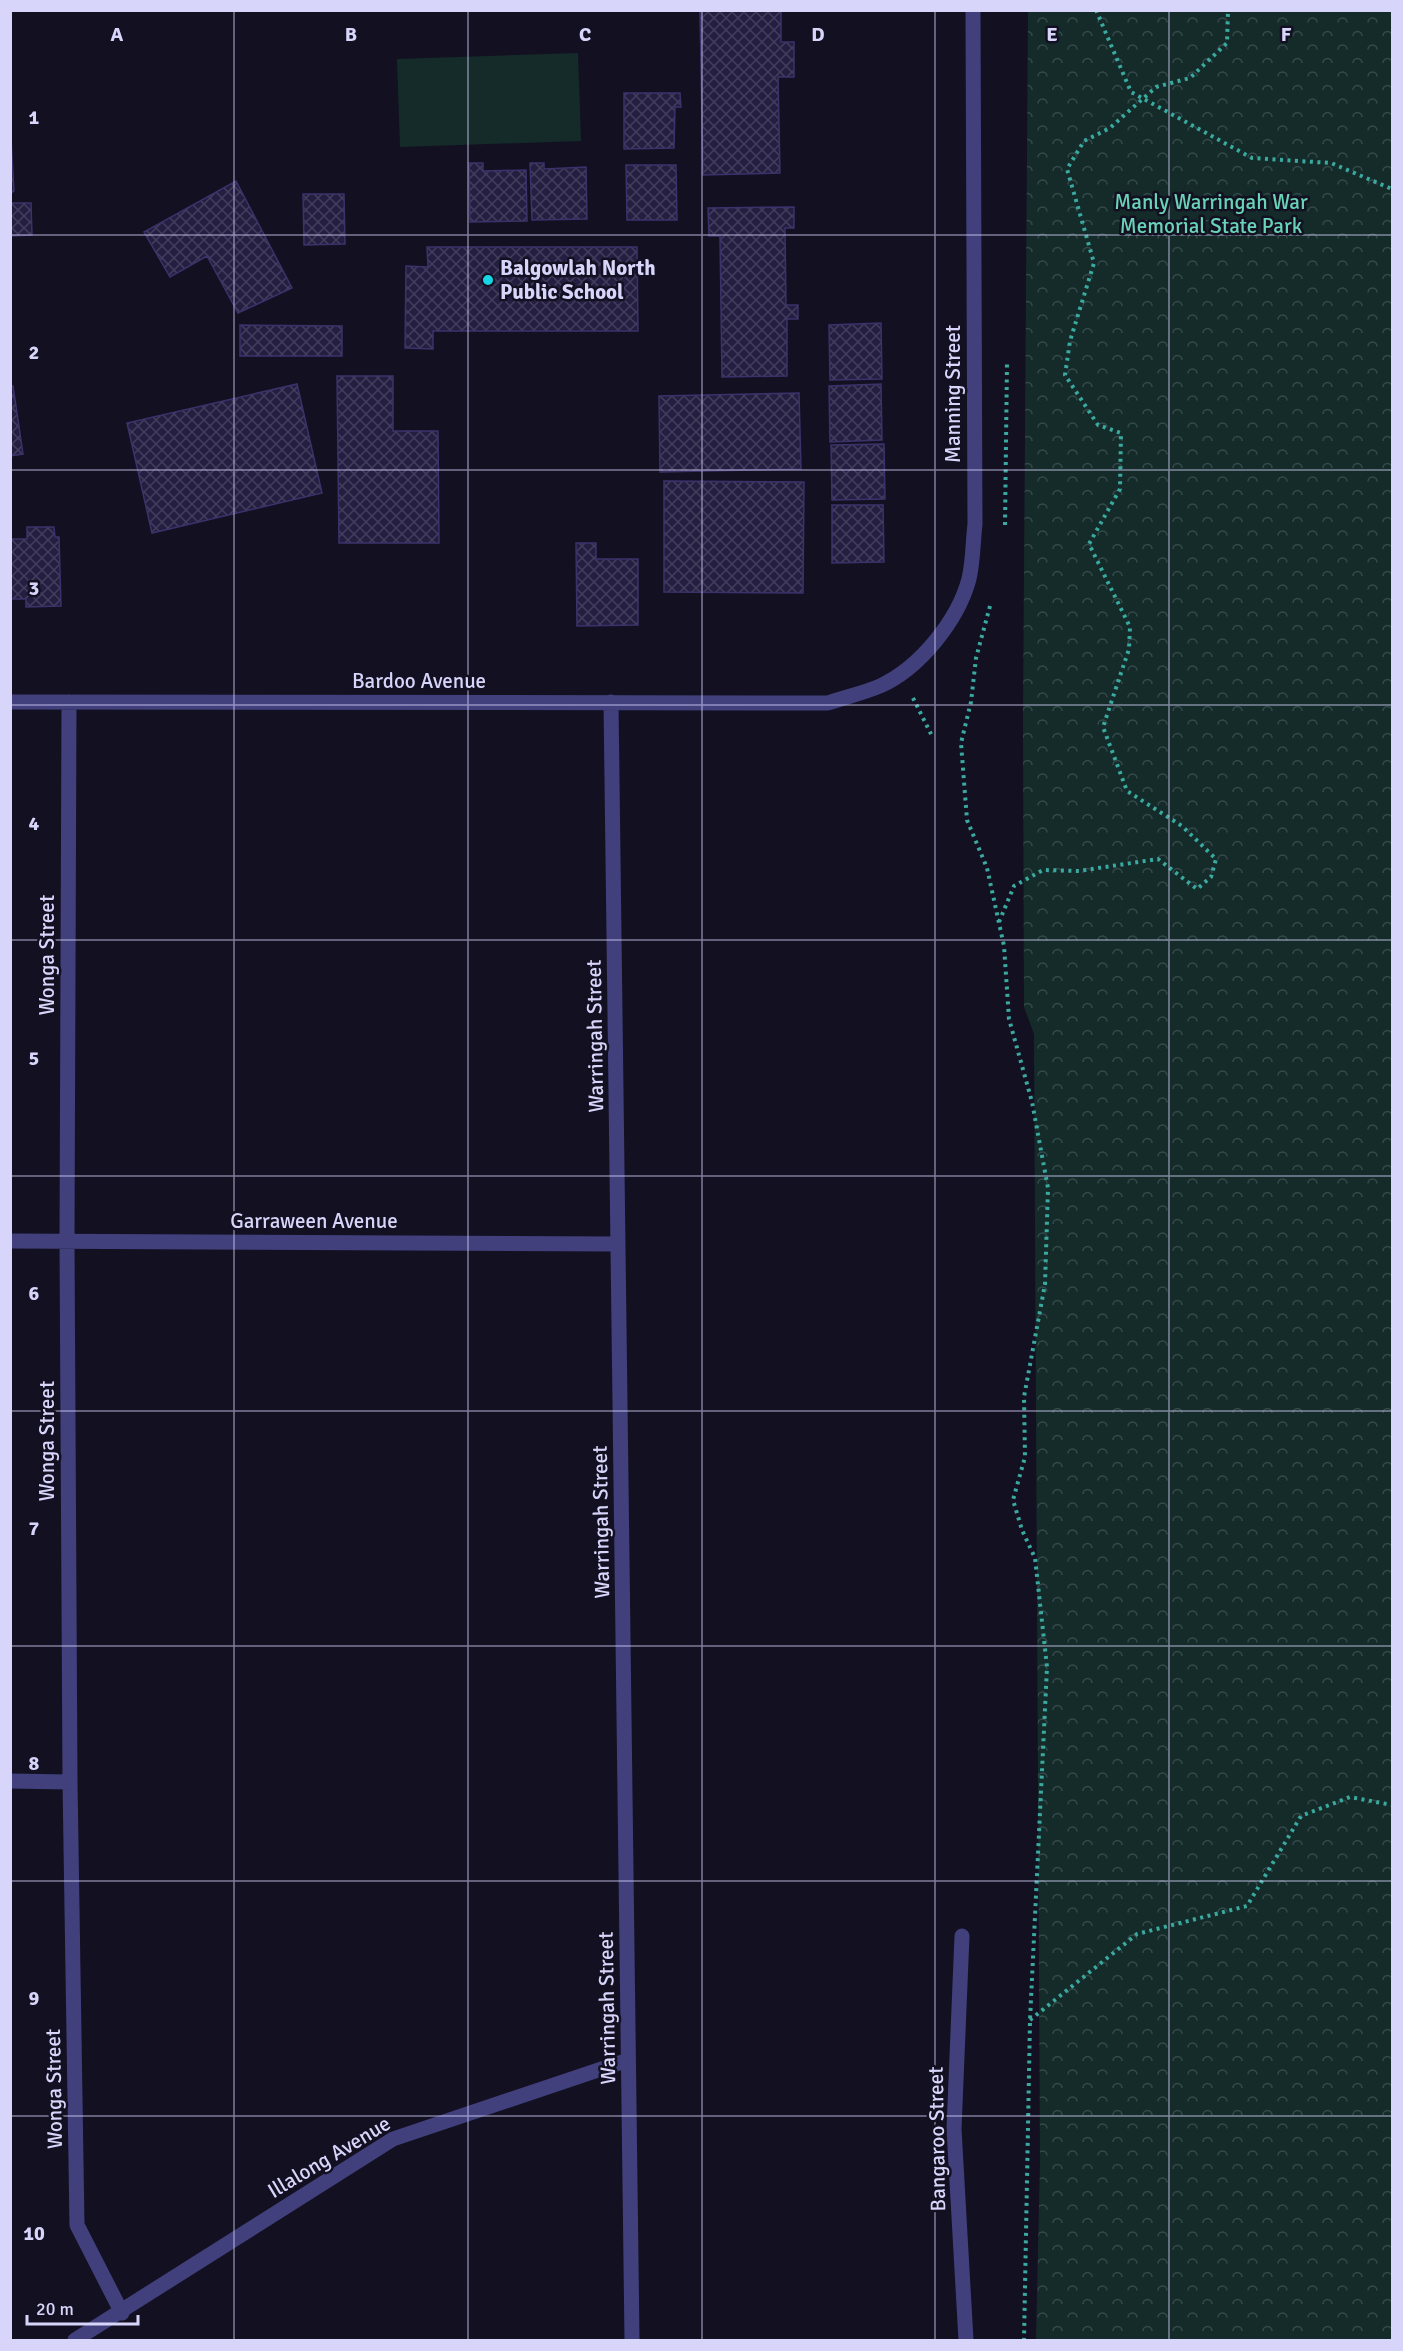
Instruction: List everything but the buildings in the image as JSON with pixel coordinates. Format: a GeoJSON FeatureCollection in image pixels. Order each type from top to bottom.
{"type":"FeatureCollection","features":[{"type":"Feature","properties":{"kind":"street","name":"Manning Street"},"geometry":{"type":"LineString","coordinates":[[828,703],[882,685],[901,674],[928,650],[952,620],[969,578],[975,524],[973,10]]}},
{"type":"Feature","properties":{"kind":"street","name":"Bardoo Avenue"},"geometry":{"type":"LineString","coordinates":[[10,702],[828,703]]}},
{"type":"Feature","properties":{"kind":"street","name":"Wonga Street"},"geometry":{"type":"LineString","coordinates":[[69,702],[67,1241],[70,1782],[77,2225],[122,2313]]}},
{"type":"Feature","properties":{"kind":"street","name":"Warringah Street"},"geometry":{"type":"LineString","coordinates":[[612,702],[632,2340]]}},
{"type":"Feature","properties":{"kind":"street","name":"Garraween Avenue"},"geometry":{"type":"LineString","coordinates":[[10,1241],[618,1244]]}},
{"type":"Feature","properties":{"kind":"street"},"geometry":{"type":"LineString","coordinates":[[10,1781],[70,1782]]}},
{"type":"Feature","properties":{"kind":"street","name":"Bangaroo Street"},"geometry":{"type":"LineString","coordinates":[[962,1936],[954,2129],[966,2340]]}},
{"type":"Feature","properties":{"kind":"street","name":"Illalong Avenue"},"geometry":{"type":"LineString","coordinates":[[75,2340],[122,2313],[393,2139],[628,2060]]}},
{"type":"Feature","properties":{"kind":"path"},"geometry":{"type":"LineString","coordinates":[[1096,10],[1131,92],[1252,158],[1331,163],[1392,189]]}},
{"type":"Feature","properties":{"kind":"path"},"geometry":{"type":"LineString","coordinates":[[999,923],[1014,886],[1043,870],[1079,871],[1158,859],[1197,889],[1211,877],[1216,858],[1182,826],[1127,791],[1103,726],[1130,649],[1130,627],[1089,544],[1120,489],[1121,433],[1098,425],[1065,375],[1070,341],[1094,263],[1067,168],[1084,141],[1110,128],[1155,87],[1190,78],[1227,43],[1228,10]]}},
{"type":"Feature","properties":{"kind":"path"},"geometry":{"type":"LineString","coordinates":[[1004,528],[1007,362]]}},
{"type":"Feature","properties":{"kind":"path"},"geometry":{"type":"LineString","coordinates":[[992,601],[976,658],[971,702],[961,743],[967,820],[987,868],[1004,946],[1009,1018],[1032,1102],[1048,1188],[1045,1284],[1024,1397],[1025,1457],[1013,1500],[1022,1530],[1035,1558],[1047,1667],[1030,2020],[1024,2340]]}},
{"type":"Feature","properties":{"kind":"path"},"geometry":{"type":"LineString","coordinates":[[901,674],[933,738]]}},
{"type":"Feature","properties":{"kind":"path"},"geometry":{"type":"LineString","coordinates":[[1030,2020],[1137,1934],[1247,1906],[1301,1816],[1350,1797],[1392,1805]]}},
{"type":"Feature","properties":{"kind":"green space","name":"Manly Warringah War Memorial State Park"},"geometry":{"type":"Polygon","coordinates":[[[1028,11],[1392,11],[1392,2340],[1036,2340],[1040,2162],[1034,1034],[1024,1007],[1023,719],[1028,11]]]}},
{"type":"Feature","properties":{"kind":"green space"},"geometry":{"type":"Polygon","coordinates":[[[578,53],[581,141],[400,147],[397,59],[578,53]]]}},
{"type":"Feature","properties":{"kind":"place","name":"Balgowlah North Public School"},"geometry":{"type":"Point","coordinates":[488,280]}}]}
